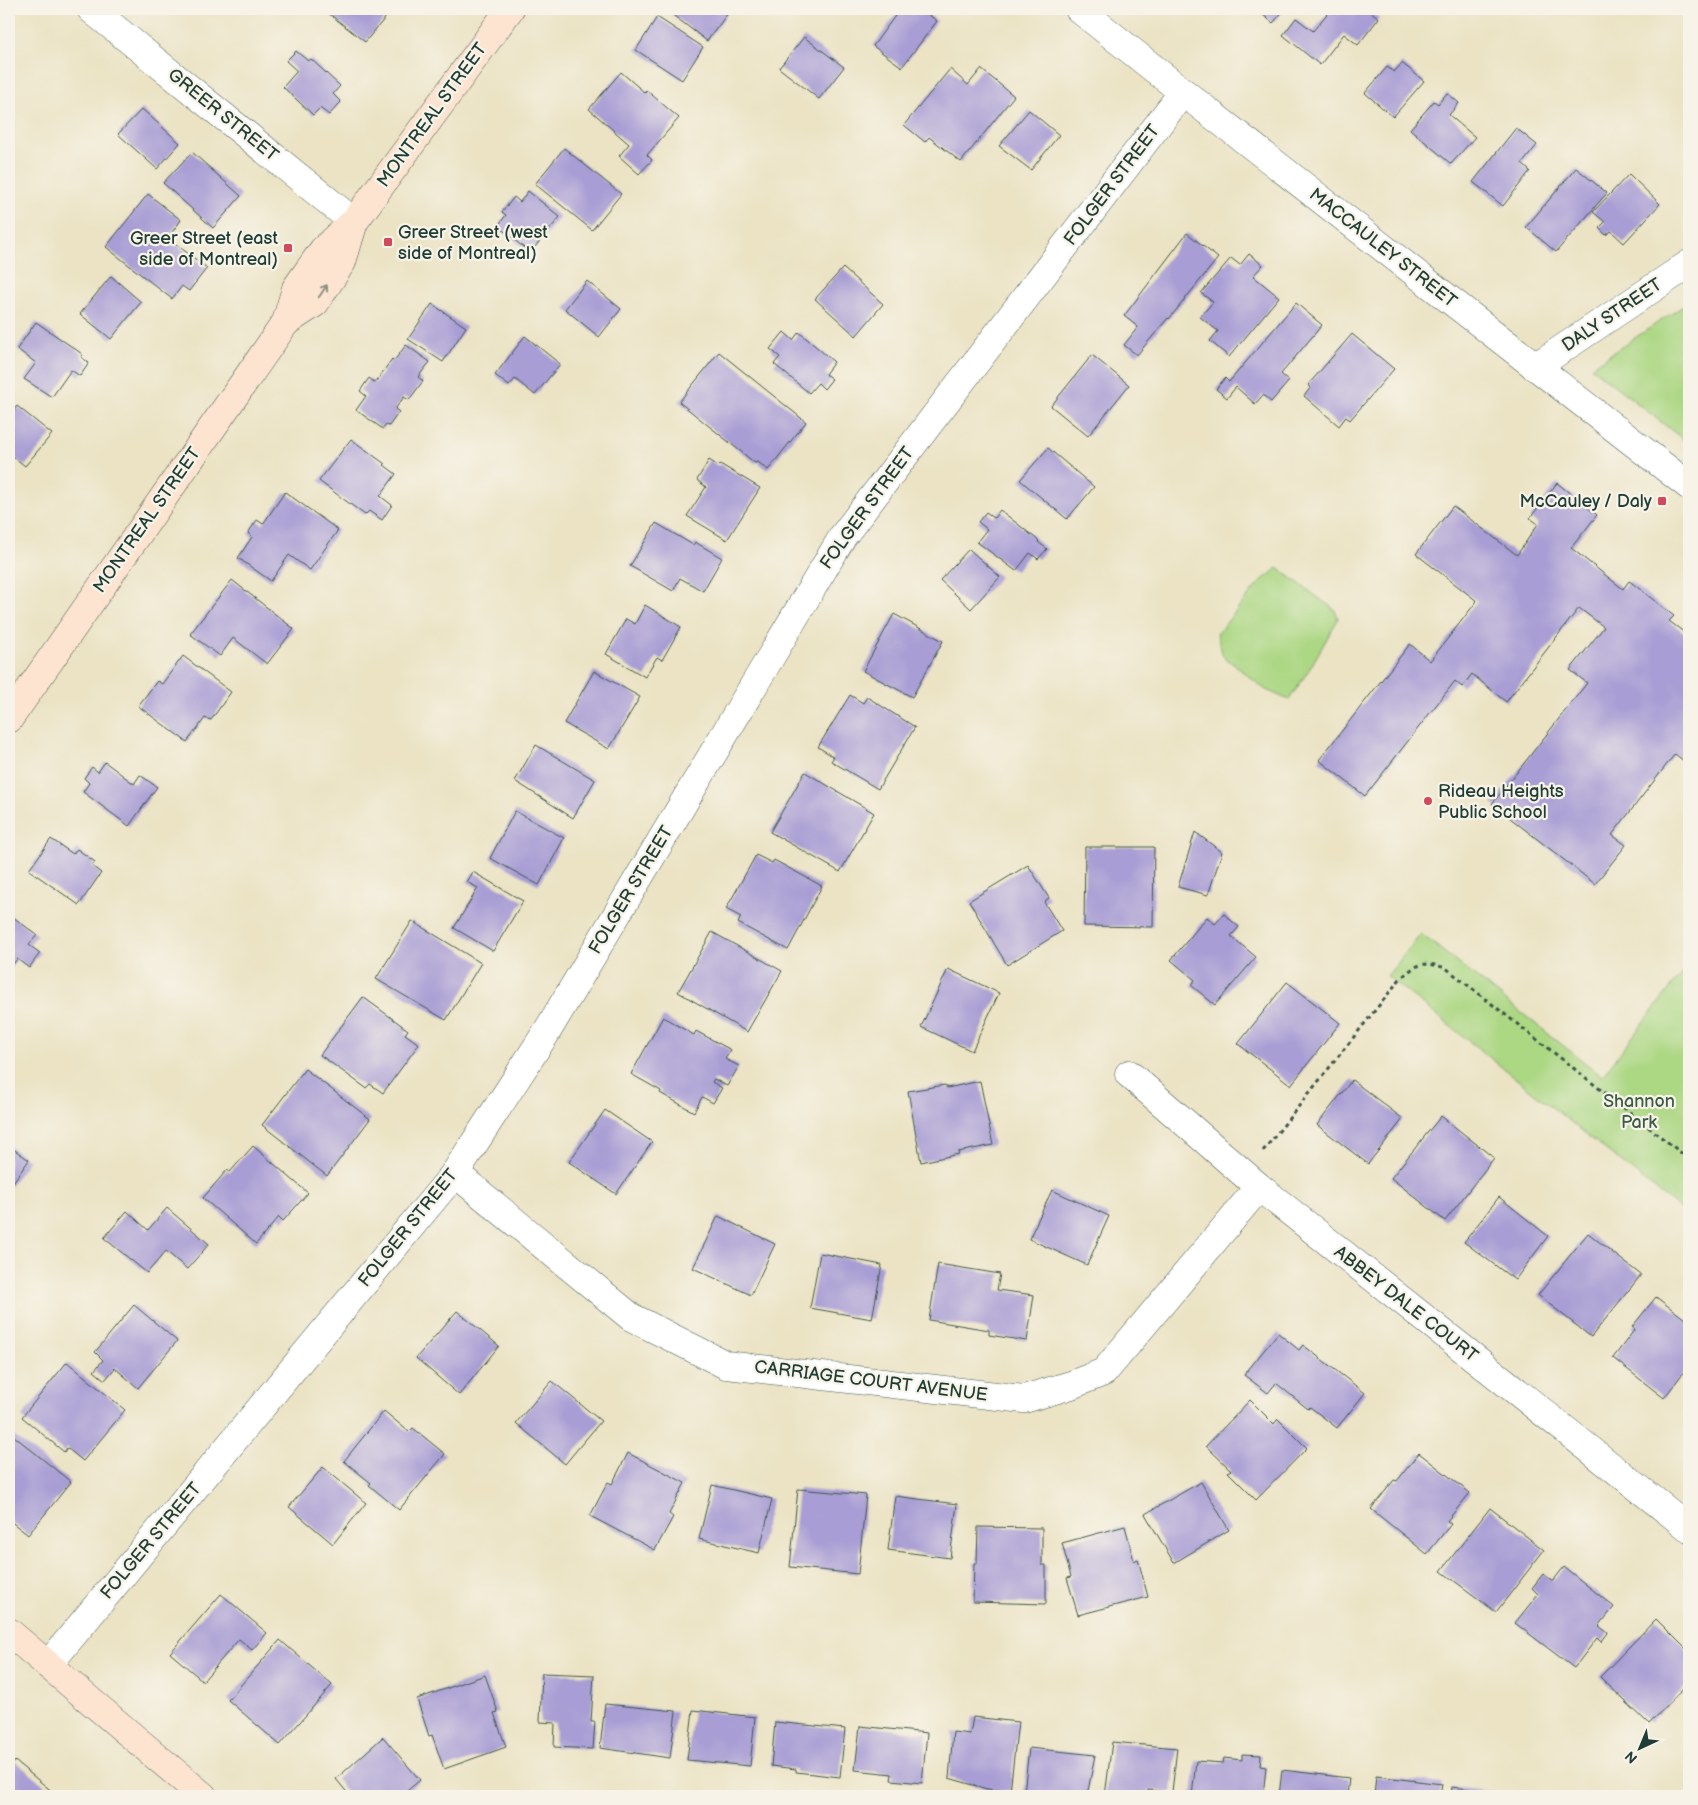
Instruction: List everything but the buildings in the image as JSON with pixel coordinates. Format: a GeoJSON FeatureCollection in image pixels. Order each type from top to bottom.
{"type":"FeatureCollection","features":[{"type":"Feature","properties":{"kind":"main road","name":"MONTREAL STREET"},"geometry":{"type":"LineString","coordinates":[[9,719],[286,322],[296,288],[323,250],[354,222],[510,9]]}},
{"type":"Feature","properties":{"kind":"main road"},"geometry":{"type":"LineString","coordinates":[[9,1632],[203,1796]]}},
{"type":"Feature","properties":{"kind":"street","name":"GREER STREET"},"geometry":{"type":"LineString","coordinates":[[91,9],[354,222]]}},
{"type":"Feature","properties":{"kind":"street","name":"MACCAULEY STREET"},"geometry":{"type":"LineString","coordinates":[[1078,9],[1689,486]]}},
{"type":"Feature","properties":{"kind":"street","name":"FOLGER STREET"},"geometry":{"type":"LineString","coordinates":[[48,1665],[455,1173],[546,1033],[843,536],[1183,92]]}},
{"type":"Feature","properties":{"kind":"street","name":"DALY STREET"},"geometry":{"type":"LineString","coordinates":[[1535,367],[1689,264]]}},
{"type":"Feature","properties":{"kind":"street","name":"ABBEY DALE COURT"},"geometry":{"type":"LineString","coordinates":[[1129,1074],[1251,1181],[1689,1528]]}},
{"type":"Feature","properties":{"kind":"street","name":"CARRIAGE COURT AVENUE"},"geometry":{"type":"LineString","coordinates":[[455,1173],[631,1317],[726,1365],[1024,1399],[1071,1385],[1104,1372],[1251,1181]]}},
{"type":"Feature","properties":{"kind":"path"},"geometry":{"type":"LineString","coordinates":[[1251,1181],[1400,979],[1414,967],[1429,963],[1446,968],[1689,1159]]}},
{"type":"Feature","properties":{"kind":"green space"},"geometry":{"type":"Polygon","coordinates":[[[1689,302],[1689,444],[1591,367],[1689,302]]]}},
{"type":"Feature","properties":{"kind":"green space"},"geometry":{"type":"Polygon","coordinates":[[[1278,568],[1335,610],[1338,619],[1289,700],[1266,690],[1223,656],[1217,634],[1260,582],[1278,568]]]}},
{"type":"Feature","properties":{"kind":"green space","name":"Shannon Park"},"geometry":{"type":"Polygon","coordinates":[[[1421,934],[1602,1076],[1689,964],[1689,1216],[1387,976],[1421,934]]]}},
{"type":"Feature","properties":{"kind":"place","name":"Greer Street (west side of Montreal)"},"geometry":{"type":"Point","coordinates":[388,242]}},
{"type":"Feature","properties":{"kind":"place","name":"Greer Street (east side of Montreal)"},"geometry":{"type":"Point","coordinates":[288,248]}},
{"type":"Feature","properties":{"kind":"place","name":"McCauley / Daly"},"geometry":{"type":"Point","coordinates":[1662,501]}},
{"type":"Feature","properties":{"kind":"place","name":"Rideau Heights Public School"},"geometry":{"type":"Point","coordinates":[1428,801]}}]}
